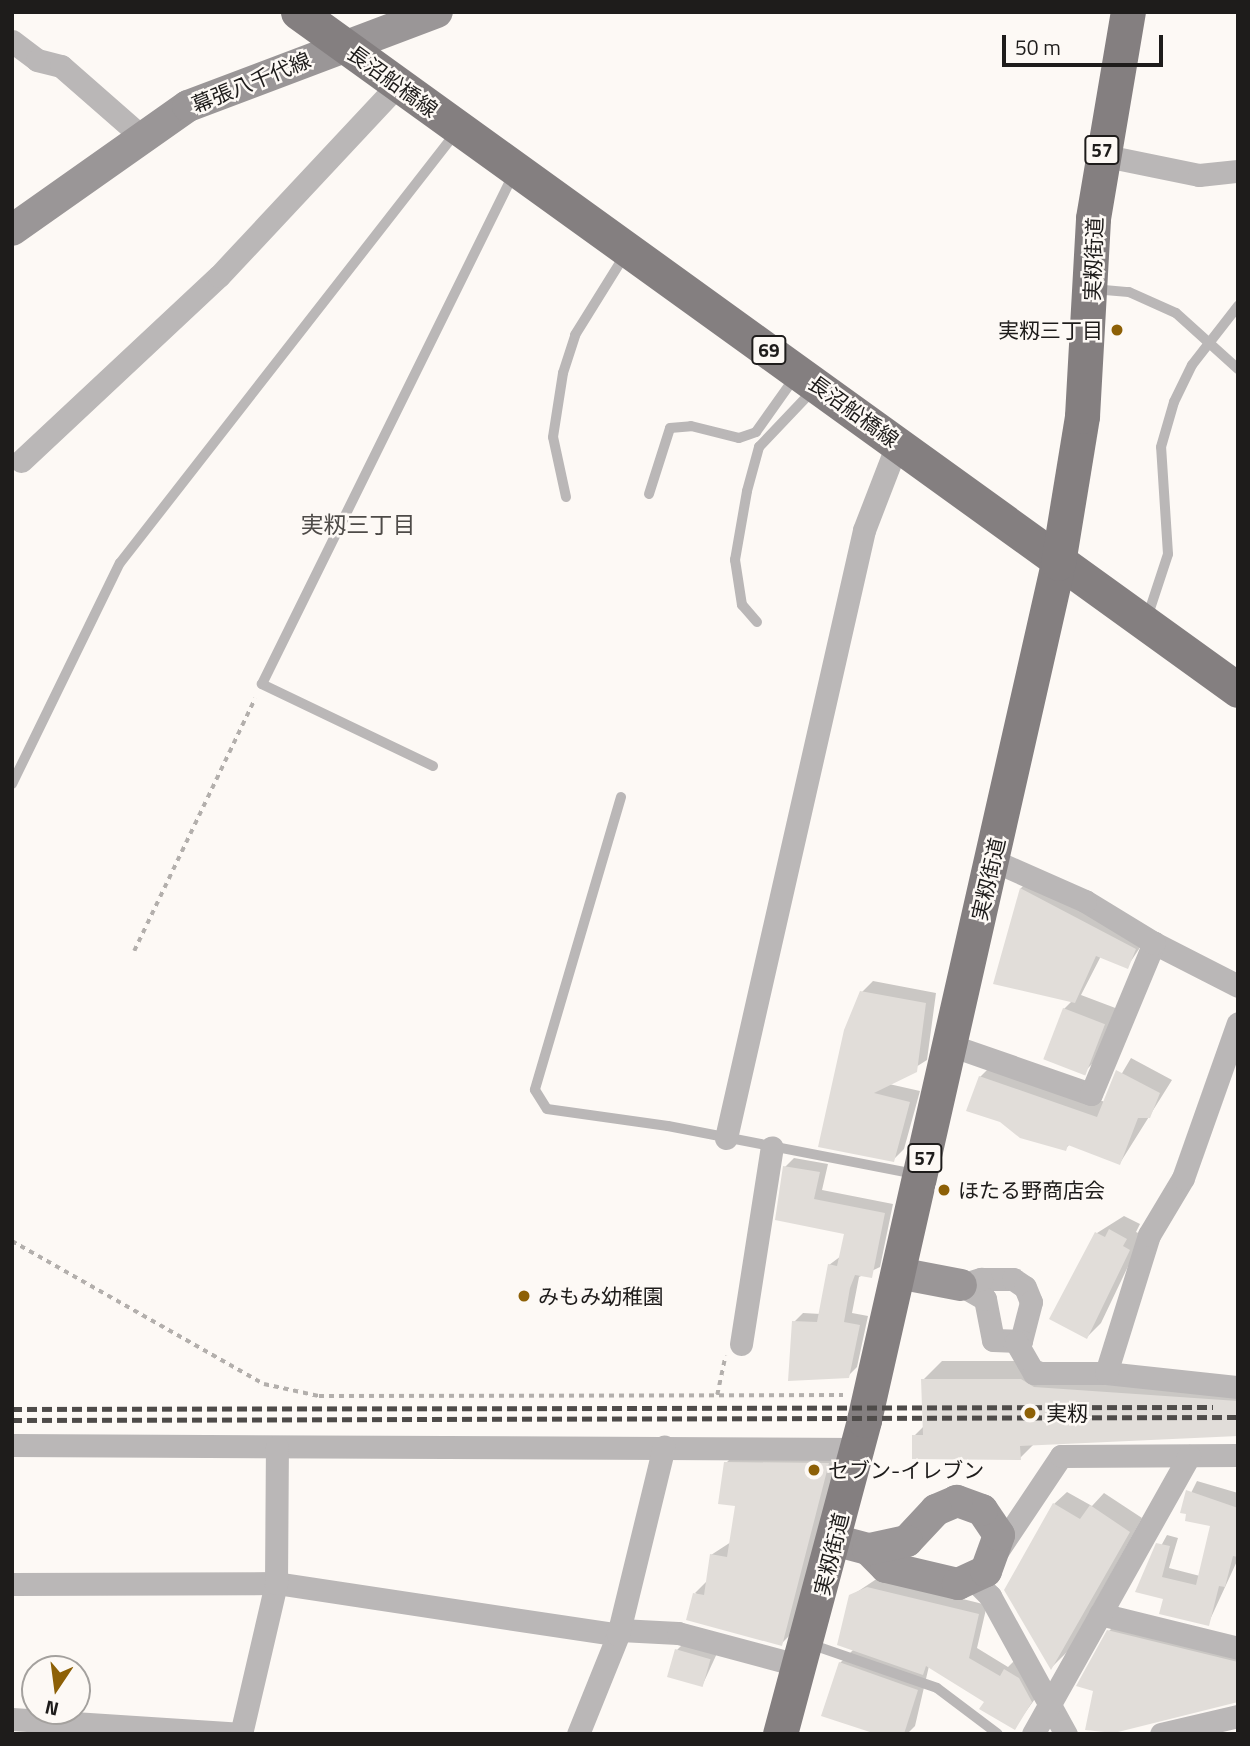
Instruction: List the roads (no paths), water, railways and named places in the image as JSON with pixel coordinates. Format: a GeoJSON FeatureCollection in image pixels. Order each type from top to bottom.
{"type":"FeatureCollection","features":[{"type":"Feature","properties":{"kind":"main road","name":"長沼船橋線"},"geometry":{"type":"LineString","coordinates":[[298,12],[898,442],[1058,563],[1238,690]]}},
{"type":"Feature","properties":{"kind":"main road","name":"幕張八千代線"},"geometry":{"type":"LineString","coordinates":[[12,230],[142,137],[212,94],[436,12]]}},
{"type":"Feature","properties":{"kind":"main road","name":"実籾街道"},"geometry":{"type":"LineString","coordinates":[[780,1734],[805,1655],[857,1449],[1058,563],[1082,416],[1101,155],[1128,12]]}},
{"type":"Feature","properties":{"kind":"main road"},"geometry":{"type":"LineString","coordinates":[[898,1273],[961,1285]]}},
{"type":"Feature","properties":{"kind":"main road"},"geometry":{"type":"LineString","coordinates":[[834,1541],[868,1549],[907,1541],[936,1510],[957,1501],[992,1520],[998,1549],[974,1580],[958,1584],[886,1567],[868,1549]]}},
{"type":"Feature","properties":{"kind":"street"},"geometry":{"type":"LineString","coordinates":[[12,41],[37,60],[61,66],[142,137]]}},
{"type":"Feature","properties":{"kind":"street"},"geometry":{"type":"LineString","coordinates":[[21,461],[219,276],[398,85]]}},
{"type":"Feature","properties":{"kind":"street"},"geometry":{"type":"LineString","coordinates":[[1101,155],[1199,175],[1238,171]]}},
{"type":"Feature","properties":{"kind":"street"},"geometry":{"type":"LineString","coordinates":[[726,1138],[864,530],[898,442]]}},
{"type":"Feature","properties":{"kind":"street"},"geometry":{"type":"LineString","coordinates":[[992,860],[1085,901],[1154,943],[1238,986]]}},
{"type":"Feature","properties":{"kind":"street"},"geometry":{"type":"LineString","coordinates":[[950,1045],[1091,1094],[1154,943]]}},
{"type":"Feature","properties":{"kind":"street"},"geometry":{"type":"LineString","coordinates":[[1106,1373],[1149,1235],[1183,1178],[1238,1023]]}},
{"type":"Feature","properties":{"kind":"street"},"geometry":{"type":"LineString","coordinates":[[741,1344],[772,1147]]}},
{"type":"Feature","properties":{"kind":"street"},"geometry":{"type":"LineString","coordinates":[[1020,1281],[1031,1302],[1025,1335],[1016,1342],[993,1340],[985,1299],[961,1285],[1020,1281]]}},
{"type":"Feature","properties":{"kind":"street"},"geometry":{"type":"LineString","coordinates":[[1016,1342],[1034,1373],[1106,1373],[1238,1387]]}},
{"type":"Feature","properties":{"kind":"street"},"geometry":{"type":"LineString","coordinates":[[12,1445],[857,1449]]}},
{"type":"Feature","properties":{"kind":"street"},"geometry":{"type":"LineString","coordinates":[[12,1719],[56,1728],[241,1734],[275,1583],[277,1447]]}},
{"type":"Feature","properties":{"kind":"street"},"geometry":{"type":"LineString","coordinates":[[578,1734],[619,1632],[664,1447]]}},
{"type":"Feature","properties":{"kind":"street"},"geometry":{"type":"LineString","coordinates":[[998,1549],[1061,1456],[1238,1455]]}},
{"type":"Feature","properties":{"kind":"street"},"geometry":{"type":"LineString","coordinates":[[1033,1734],[1049,1700],[1189,1456]]}},
{"type":"Feature","properties":{"kind":"street"},"geometry":{"type":"LineString","coordinates":[[974,1580],[1049,1700],[1066,1734]]}},
{"type":"Feature","properties":{"kind":"street"},"geometry":{"type":"LineString","coordinates":[[12,1584],[275,1583],[619,1632],[678,1633],[805,1655]]}},
{"type":"Feature","properties":{"kind":"street"},"geometry":{"type":"LineString","coordinates":[[1100,1614],[1238,1648]]}},
{"type":"Feature","properties":{"kind":"street"},"geometry":{"type":"LineString","coordinates":[[1161,1734],[1238,1716]]}},
{"type":"Feature","properties":{"kind":"lane"},"geometry":{"type":"LineString","coordinates":[[12,784],[120,563],[459,129]]}},
{"type":"Feature","properties":{"kind":"lane"},"geometry":{"type":"LineString","coordinates":[[433,766],[262,684],[516,170]]}},
{"type":"Feature","properties":{"kind":"lane"},"geometry":{"type":"LineString","coordinates":[[566,497],[553,437],[563,373],[575,335],[628,250]]}},
{"type":"Feature","properties":{"kind":"lane"},"geometry":{"type":"LineString","coordinates":[[1093,289],[1129,292],[1176,313],[1210,338],[1238,369]]}},
{"type":"Feature","properties":{"kind":"lane"},"geometry":{"type":"LineString","coordinates":[[1145,624],[1168,554],[1161,447],[1174,402],[1210,338],[1238,306]]}},
{"type":"Feature","properties":{"kind":"lane"},"geometry":{"type":"LineString","coordinates":[[649,494],[670,428],[691,426],[739,438],[756,432],[808,378]]}},
{"type":"Feature","properties":{"kind":"lane"},"geometry":{"type":"LineString","coordinates":[[757,622],[742,605],[735,561],[747,491],[759,447],[808,378]]}},
{"type":"Feature","properties":{"kind":"lane"},"geometry":{"type":"LineString","coordinates":[[621,797],[535,1090],[547,1110],[726,1138],[920,1176]]}},
{"type":"Feature","properties":{"kind":"lane"},"geometry":{"type":"LineString","coordinates":[[805,1655],[937,1688],[998,1734]]}},
{"type":"Feature","properties":{"kind":"railway"},"geometry":{"type":"LineString","coordinates":[[12,1409],[1213,1407]]}},
{"type":"Feature","properties":{"kind":"railway"},"geometry":{"type":"LineString","coordinates":[[12,1420],[1238,1417]]}},
{"type":"Feature","properties":{"kind":"place","name":"実籾三丁目"},"geometry":{"type":"Point","coordinates":[1117,330]}},
{"type":"Feature","properties":{"kind":"place","name":"ほたる野商店会"},"geometry":{"type":"Point","coordinates":[944,1190]}},
{"type":"Feature","properties":{"kind":"place","name":"みもみ幼稚園"},"geometry":{"type":"Point","coordinates":[524,1296]}},
{"type":"Feature","properties":{"kind":"place","name":"実籾"},"geometry":{"type":"Point","coordinates":[1030,1413]}},
{"type":"Feature","properties":{"kind":"place","name":"セブン-イレブン"},"geometry":{"type":"Point","coordinates":[814,1470]}},
{"type":"Feature","properties":{"kind":"district","name":"実籾三丁目"},"geometry":{"type":"Point","coordinates":[358,525]}}]}
